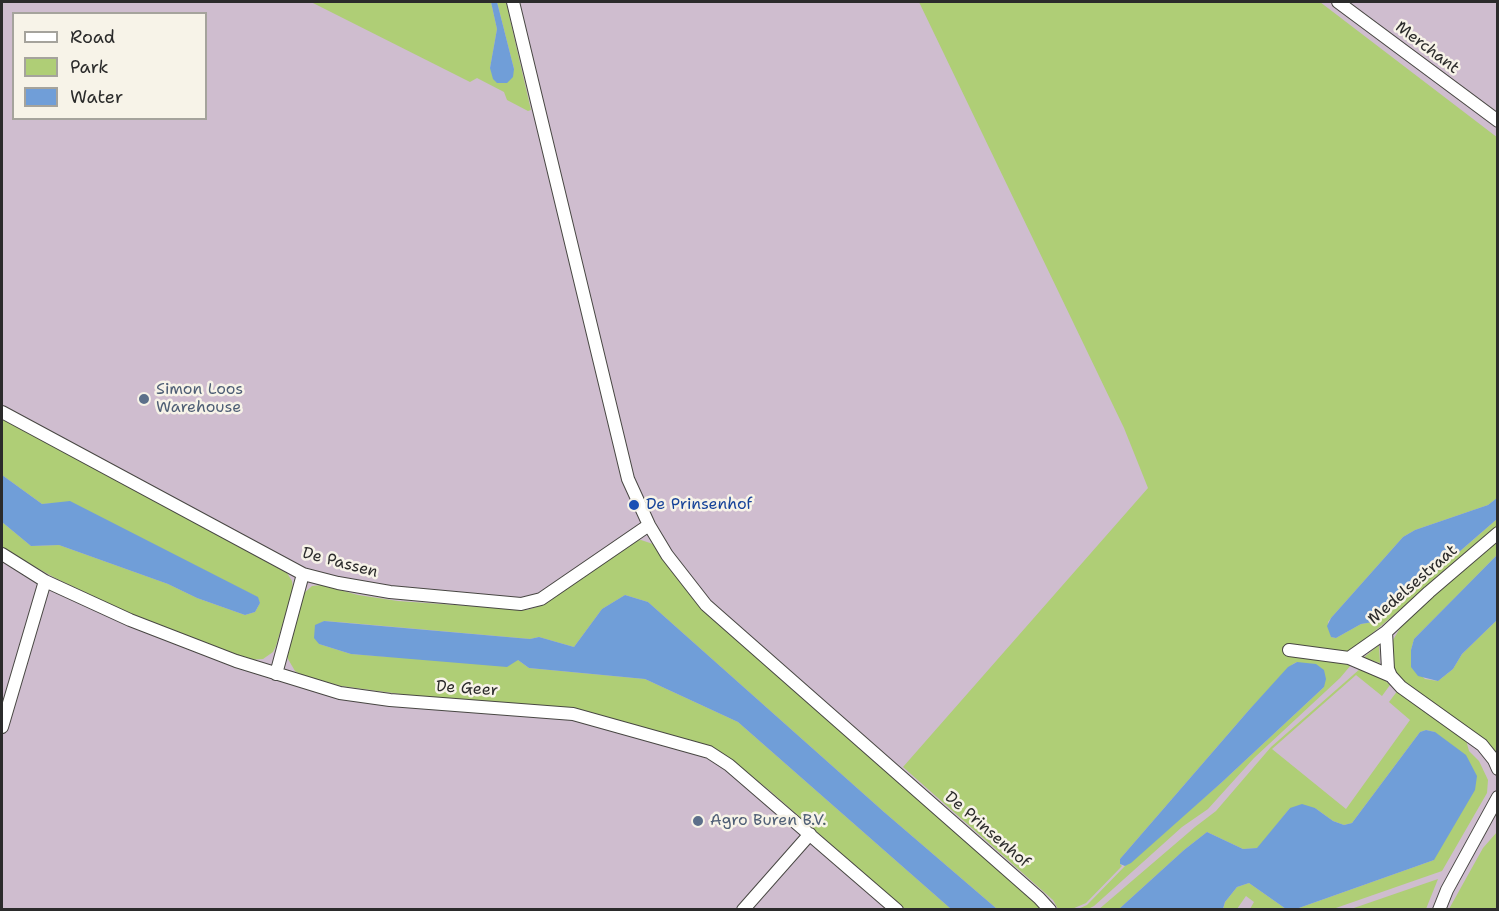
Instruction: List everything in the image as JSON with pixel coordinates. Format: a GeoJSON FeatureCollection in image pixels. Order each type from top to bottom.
{"type":"FeatureCollection","features":[{"type":"Feature","properties":{"kind":"street","name":"De Prinsenhof"},"geometry":{"type":"LineString","coordinates":[[513,2],[627,479],[649,525],[667,555],[706,605],[1050,909]]}},
{"type":"Feature","properties":{"kind":"street","name":"Merchant"},"geometry":{"type":"LineString","coordinates":[[1338,2],[1497,121]]}},
{"type":"Feature","properties":{"kind":"street","name":"De Passen"},"geometry":{"type":"LineString","coordinates":[[2,412],[303,574],[338,583],[390,592],[521,604],[541,599],[649,525]]}},
{"type":"Feature","properties":{"kind":"street","name":"Medelsestraat"},"geometry":{"type":"LineString","coordinates":[[1349,658],[1386,632],[1497,533]]}},
{"type":"Feature","properties":{"kind":"street","name":"De Geer"},"geometry":{"type":"LineString","coordinates":[[2,554],[45,581],[141,624],[236,661],[340,693],[390,700],[573,714],[709,752],[729,765],[897,909]]}},
{"type":"Feature","properties":{"kind":"street"},"geometry":{"type":"LineString","coordinates":[[276,674],[303,574]]}},
{"type":"Feature","properties":{"kind":"street"},"geometry":{"type":"LineString","coordinates":[[2,727],[45,581]]}},
{"type":"Feature","properties":{"kind":"street"},"geometry":{"type":"LineString","coordinates":[[1386,632],[1388,669],[1391,676],[1401,687],[1482,746],[1494,760],[1497,770]]}},
{"type":"Feature","properties":{"kind":"street"},"geometry":{"type":"LineString","coordinates":[[1289,650],[1349,658],[1391,676]]}},
{"type":"Feature","properties":{"kind":"street"},"geometry":{"type":"LineString","coordinates":[[1438,909],[1497,797]]}},
{"type":"Feature","properties":{"kind":"street"},"geometry":{"type":"LineString","coordinates":[[743,909],[810,834]]}},
{"type":"Feature","properties":{"kind":"shaded area"},"geometry":{"type":"Polygon","coordinates":[[[2,2],[1497,2],[1497,909],[2,909],[2,2]]]}},
{"type":"Feature","properties":{"kind":"green space"},"geometry":{"type":"Polygon","coordinates":[[[311,2],[491,2],[497,29],[490,68],[514,69],[497,2],[506,2],[531,110],[528,111],[507,100],[504,92],[477,78],[470,82],[311,2]]]}},
{"type":"Feature","properties":{"kind":"green space"},"geometry":{"type":"Polygon","coordinates":[[[919,2],[1320,2],[1498,138],[1497,498],[1488,505],[1415,530],[1403,537],[1328,622],[1331,637],[1336,638],[1361,624],[1373,622],[1390,602],[1400,600],[1412,593],[1497,519],[1497,528],[1356,647],[1344,654],[1310,657],[1351,665],[1254,758],[1208,809],[1182,827],[1088,909],[1078,909],[1087,905],[1125,866],[1221,783],[1324,687],[1297,662],[1293,664],[1249,710],[1120,859],[1122,866],[1086,903],[1072,909],[1058,909],[1053,900],[903,767],[1148,488],[1124,428],[919,2]]]}},
{"type":"Feature","properties":{"kind":"green space"},"geometry":{"type":"Polygon","coordinates":[[[2,418],[287,573],[292,581],[293,589],[273,652],[263,659],[248,660],[125,611],[55,578],[2,548],[2,522],[31,546],[59,545],[168,584],[197,598],[245,615],[255,612],[260,603],[257,597],[70,502],[42,504],[2,475],[2,418]]]}},
{"type":"Feature","properties":{"kind":"green space"},"geometry":{"type":"Polygon","coordinates":[[[1497,539],[1497,555],[1414,639],[1411,650],[1411,666],[1425,679],[1438,681],[1453,669],[1462,654],[1497,620],[1497,754],[1495,754],[1407,685],[1394,671],[1392,656],[1393,640],[1403,623],[1497,539]]]}},
{"type":"Feature","properties":{"kind":"green space"},"geometry":{"type":"Polygon","coordinates":[[[641,540],[653,544],[696,602],[1043,909],[997,909],[884,812],[648,602],[625,595],[602,609],[574,647],[539,637],[530,639],[324,621],[315,626],[319,644],[351,654],[518,660],[529,668],[645,679],[738,722],[951,909],[905,909],[769,790],[710,747],[576,708],[415,696],[341,686],[302,675],[295,671],[288,659],[287,653],[303,594],[312,586],[322,585],[358,595],[398,601],[527,610],[543,605],[635,541],[641,540]]]}},
{"type":"Feature","properties":{"kind":"green space"},"geometry":{"type":"Polygon","coordinates":[[[1379,645],[1380,663],[1363,658],[1379,645]]]}},
{"type":"Feature","properties":{"kind":"green space"},"geometry":{"type":"Polygon","coordinates":[[[1361,668],[1381,677],[1390,685],[1382,696],[1356,675],[1272,749],[1346,809],[1410,720],[1389,702],[1398,690],[1466,740],[1469,751],[1479,761],[1488,780],[1487,793],[1442,871],[1333,909],[1296,909],[1434,860],[1435,732],[1426,730],[1420,732],[1352,823],[1344,825],[1333,821],[1315,808],[1290,808],[1258,848],[1243,849],[1207,832],[1119,909],[1098,910],[1216,811],[1271,747],[1361,668]]]}},
{"type":"Feature","properties":{"kind":"green space"},"geometry":{"type":"Polygon","coordinates":[[[1497,832],[1497,909],[1449,909],[1483,848],[1497,832]]]}},
{"type":"Feature","properties":{"kind":"green space"},"geometry":{"type":"Polygon","coordinates":[[[1438,879],[1426,909],[1351,909],[1438,879]]]}},
{"type":"Feature","properties":{"kind":"green space"},"geometry":{"type":"Polygon","coordinates":[[[1249,883],[1286,909],[1250,909],[1254,902],[1246,896],[1237,909],[1223,910],[1225,902],[1237,887],[1249,883]]]}},
{"type":"Feature","properties":{"kind":"water"},"geometry":{"type":"Polygon","coordinates":[[[491,2],[497,2],[514,69],[513,77],[507,83],[497,83],[493,79],[490,68],[497,29],[491,2]]]}},
{"type":"Feature","properties":{"kind":"water"},"geometry":{"type":"Polygon","coordinates":[[[2,475],[42,504],[70,501],[258,597],[260,603],[255,612],[245,615],[197,598],[168,584],[59,545],[31,546],[2,522],[2,475]]]}},
{"type":"Feature","properties":{"kind":"water"},"geometry":{"type":"Polygon","coordinates":[[[1497,498],[1497,519],[1421,585],[1400,600],[1390,602],[1373,622],[1361,624],[1336,638],[1331,637],[1327,626],[1331,618],[1403,537],[1415,530],[1488,505],[1497,498]]]}},
{"type":"Feature","properties":{"kind":"water"},"geometry":{"type":"Polygon","coordinates":[[[1497,555],[1497,620],[1462,654],[1453,669],[1438,681],[1418,676],[1411,667],[1411,650],[1414,639],[1497,555]]]}},
{"type":"Feature","properties":{"kind":"water"},"geometry":{"type":"Polygon","coordinates":[[[625,595],[648,602],[884,812],[997,909],[951,909],[738,722],[645,679],[529,668],[518,660],[507,667],[351,654],[319,644],[314,638],[315,625],[324,621],[530,639],[539,637],[574,647],[602,609],[625,595]]]}},
{"type":"Feature","properties":{"kind":"water"},"geometry":{"type":"Polygon","coordinates":[[[1297,662],[1316,664],[1324,670],[1326,679],[1324,687],[1131,863],[1125,866],[1120,864],[1120,859],[1249,710],[1288,667],[1297,662]]]}},
{"type":"Feature","properties":{"kind":"water"},"geometry":{"type":"Polygon","coordinates":[[[1426,730],[1435,732],[1466,755],[1477,776],[1475,790],[1434,860],[1296,909],[1286,909],[1249,883],[1237,887],[1225,902],[1223,909],[1119,909],[1207,832],[1243,849],[1257,848],[1290,808],[1302,804],[1315,808],[1333,821],[1344,825],[1352,823],[1420,732],[1426,730]]]}},
{"type":"Feature","properties":{"kind":"place","name":"Simon Loos Warehouse"},"geometry":{"type":"Point","coordinates":[144,399]}},
{"type":"Feature","properties":{"kind":"place","name":"De Prinsenhof"},"geometry":{"type":"Point","coordinates":[634,505]}},
{"type":"Feature","properties":{"kind":"place","name":"Agro Buren B.V."},"geometry":{"type":"Point","coordinates":[698,821]}}]}
